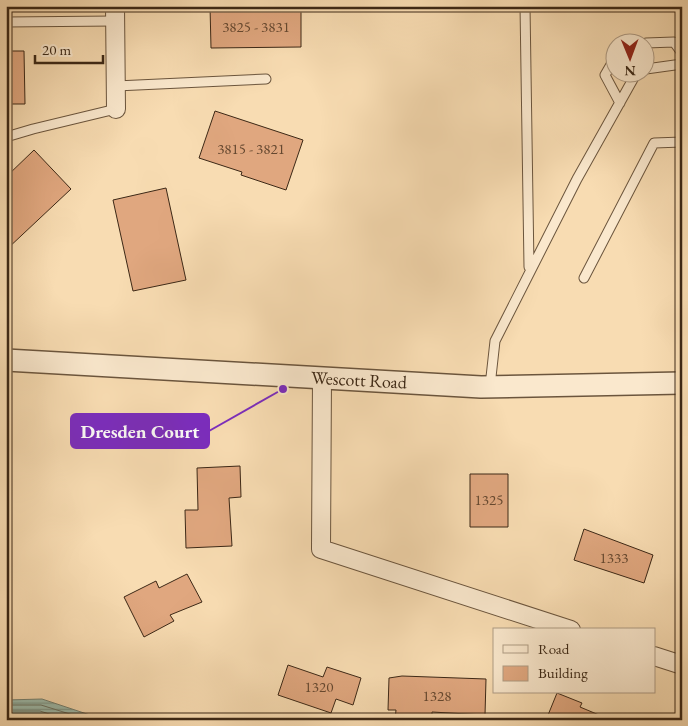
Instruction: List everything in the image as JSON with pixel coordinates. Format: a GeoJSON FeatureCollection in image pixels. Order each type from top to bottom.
{"type":"FeatureCollection","features":[{"type":"Feature","properties":{"kind":"street"},"geometry":{"type":"LineString","coordinates":[[115,13],[116,109]]}},
{"type":"Feature","properties":{"kind":"street","name":"Wescott Road"},"geometry":{"type":"LineString","coordinates":[[6,360],[490,387],[682,383]]}},
{"type":"Feature","properties":{"kind":"street"},"geometry":{"type":"LineString","coordinates":[[322,378],[321,549],[565,628]]}},
{"type":"Feature","properties":{"kind":"street"},"geometry":{"type":"LineString","coordinates":[[656,657],[682,665]]}},
{"type":"Feature","properties":{"kind":"lane"},"geometry":{"type":"LineString","coordinates":[[525,6],[529,270]]}},
{"type":"Feature","properties":{"kind":"lane"},"geometry":{"type":"LineString","coordinates":[[6,22],[115,13]]}},
{"type":"Feature","properties":{"kind":"lane"},"geometry":{"type":"LineString","coordinates":[[656,43],[674,42],[682,52]]}},
{"type":"Feature","properties":{"kind":"lane"},"geometry":{"type":"LineString","coordinates":[[656,68],[682,64]]}},
{"type":"Feature","properties":{"kind":"lane"},"geometry":{"type":"LineString","coordinates":[[116,86],[266,80]]}},
{"type":"Feature","properties":{"kind":"lane"},"geometry":{"type":"LineString","coordinates":[[609,82],[620,103]]}},
{"type":"Feature","properties":{"kind":"lane"},"geometry":{"type":"LineString","coordinates":[[490,387],[495,341],[529,270],[632,82]]}},
{"type":"Feature","properties":{"kind":"lane"},"geometry":{"type":"LineString","coordinates":[[6,137],[116,109]]}},
{"type":"Feature","properties":{"kind":"lane"},"geometry":{"type":"LineString","coordinates":[[584,278],[654,143],[682,142]]}},
{"type":"Feature","properties":{"kind":"water"},"geometry":{"type":"Polygon","coordinates":[[[42,699],[105,720],[6,720],[6,700],[42,699]]]}},
{"type":"Feature","properties":{"kind":"building"},"geometry":{"type":"Polygon","coordinates":[[[210,6],[301,6],[301,47],[211,48],[210,6]]]}},
{"type":"Feature","properties":{"kind":"building"},"geometry":{"type":"Polygon","coordinates":[[[6,51],[24,51],[25,104],[6,104],[6,51]]]}},
{"type":"Feature","properties":{"kind":"building"},"geometry":{"type":"Polygon","coordinates":[[[215,111],[303,140],[286,190],[241,175],[242,172],[199,158],[215,111]]]}},
{"type":"Feature","properties":{"kind":"building"},"geometry":{"type":"Polygon","coordinates":[[[34,150],[71,189],[6,250],[6,177],[34,150]]]}},
{"type":"Feature","properties":{"kind":"building"},"geometry":{"type":"Polygon","coordinates":[[[166,188],[186,280],[133,291],[113,200],[166,188]]]}},
{"type":"Feature","properties":{"kind":"building"},"geometry":{"type":"Polygon","coordinates":[[[240,466],[241,497],[229,498],[232,546],[186,548],[185,510],[198,510],[197,468],[240,466]]]}},
{"type":"Feature","properties":{"kind":"building"},"geometry":{"type":"Polygon","coordinates":[[[470,474],[508,474],[508,527],[470,527],[470,474]]]}},
{"type":"Feature","properties":{"kind":"building"},"geometry":{"type":"Polygon","coordinates":[[[584,529],[653,555],[644,583],[574,560],[584,529]]]}},
{"type":"Feature","properties":{"kind":"building"},"geometry":{"type":"Polygon","coordinates":[[[187,574],[202,602],[170,615],[174,621],[144,637],[124,597],[156,581],[159,588],[187,574]]]}},
{"type":"Feature","properties":{"kind":"building"},"geometry":{"type":"Polygon","coordinates":[[[288,665],[323,677],[327,667],[361,678],[353,705],[336,699],[331,713],[278,695],[288,665]]]}},
{"type":"Feature","properties":{"kind":"building"},"geometry":{"type":"Polygon","coordinates":[[[402,676],[486,679],[485,715],[432,712],[432,720],[395,720],[396,710],[388,710],[389,678],[402,676]]]}},
{"type":"Feature","properties":{"kind":"building"},"geometry":{"type":"Polygon","coordinates":[[[557,694],[560,694],[582,703],[580,707],[611,720],[546,720],[557,694]]]}},
{"type":"Feature","properties":{"kind":"place","name":"Dresden Court"},"geometry":{"type":"Point","coordinates":[283,389]}}]}
